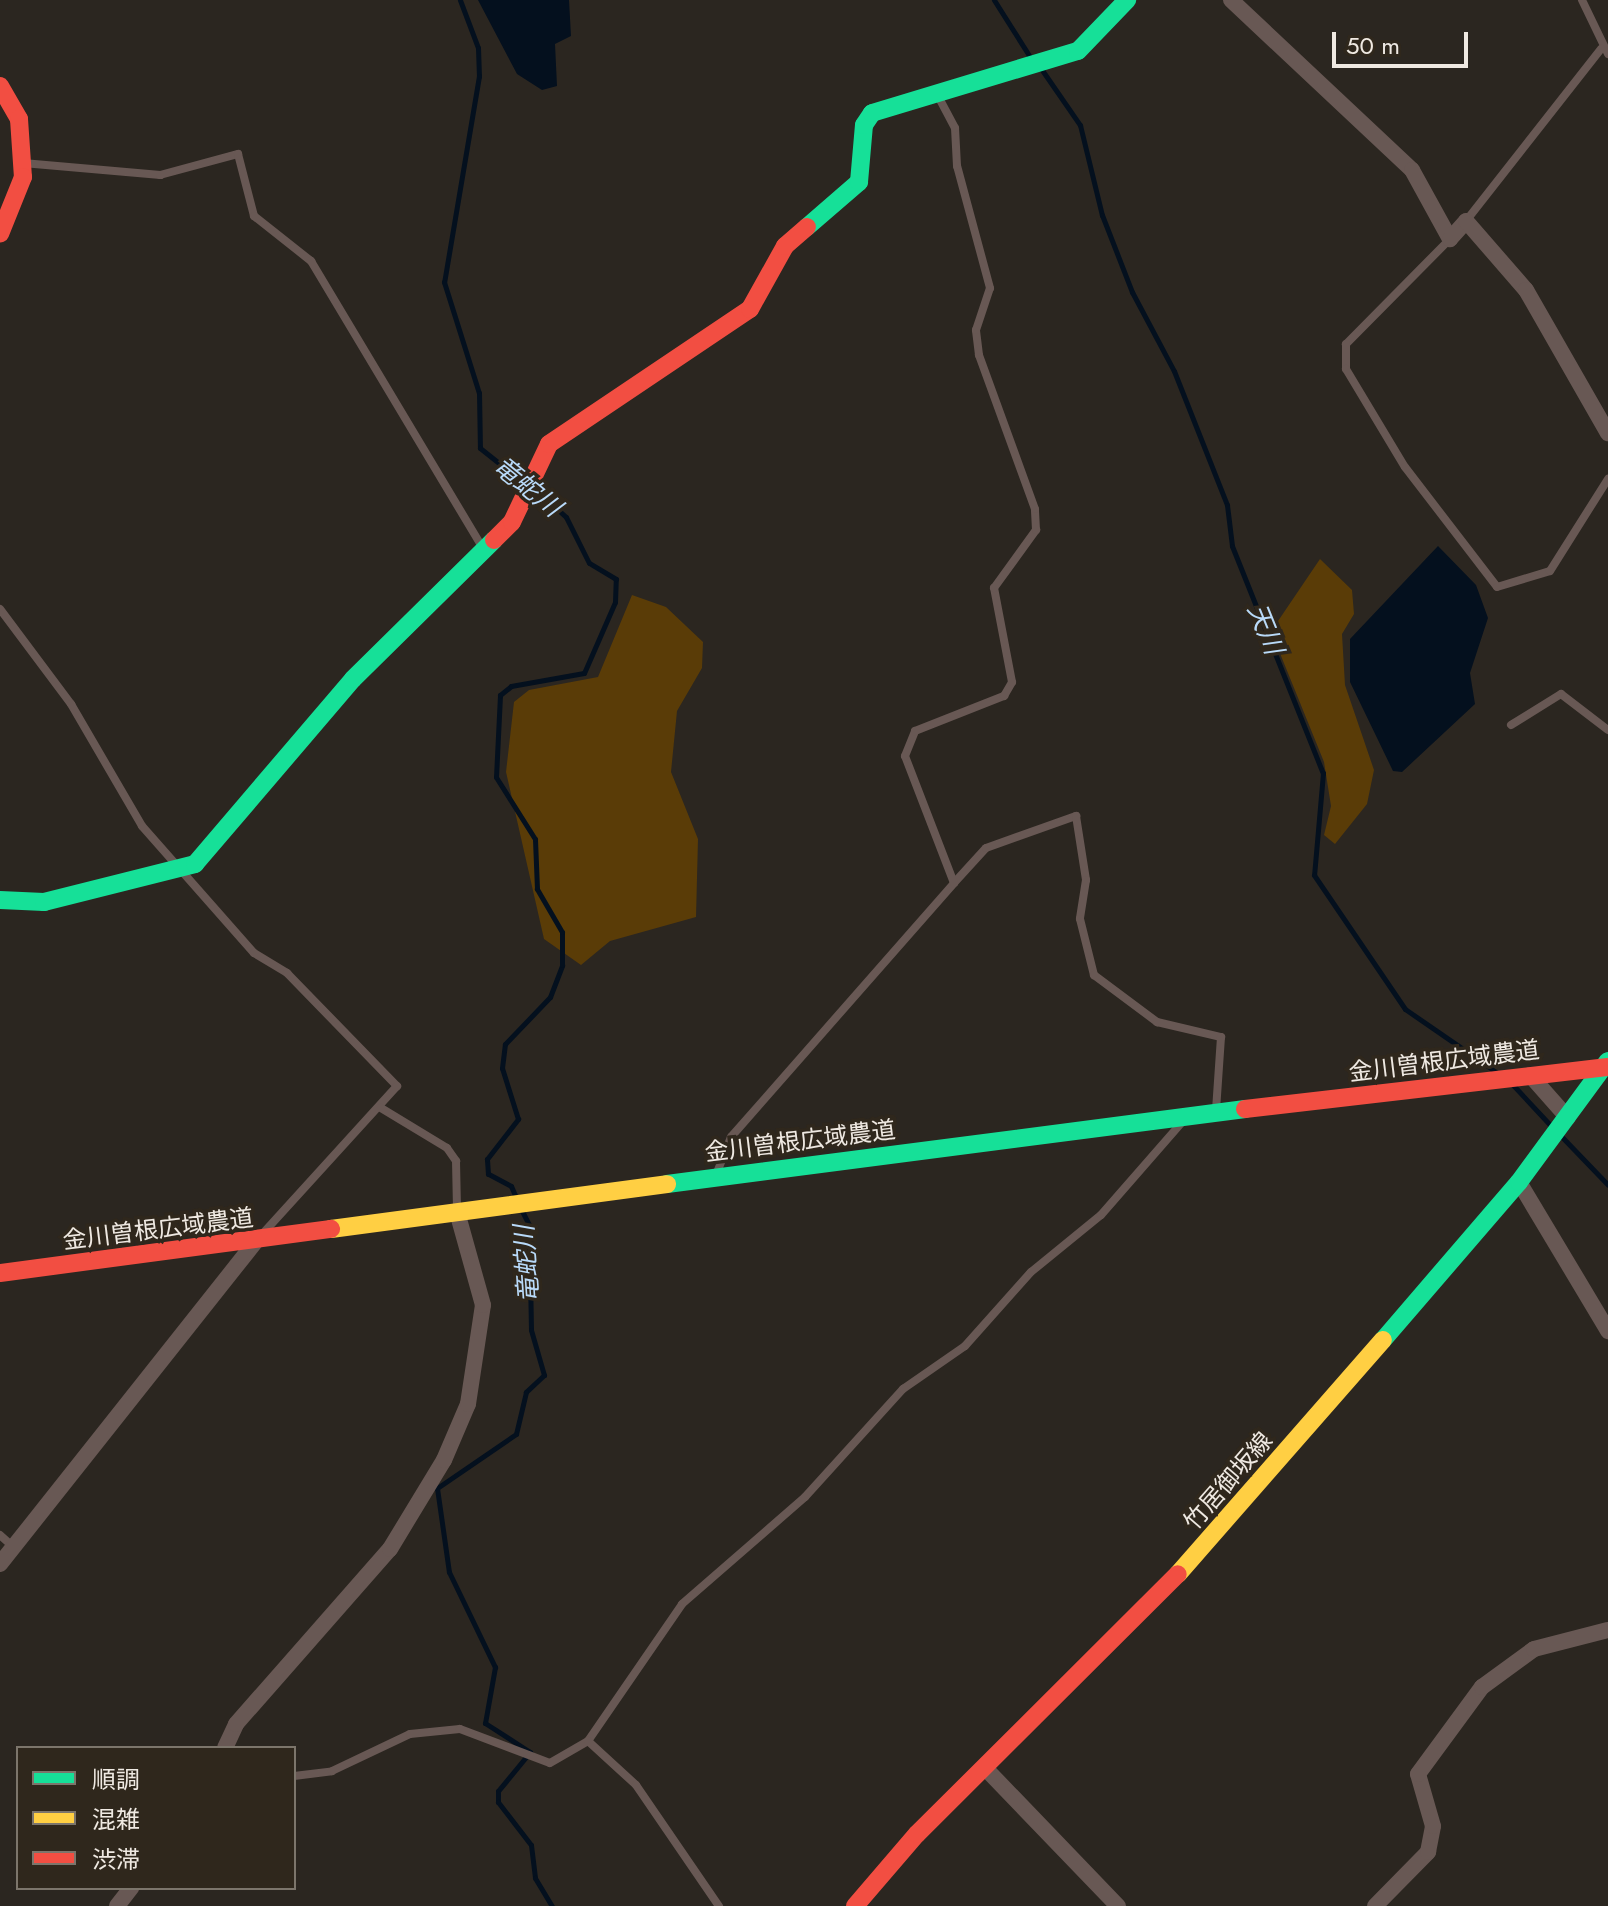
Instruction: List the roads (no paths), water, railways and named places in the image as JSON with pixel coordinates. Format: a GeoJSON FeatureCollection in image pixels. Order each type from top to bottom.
{"type":"FeatureCollection","features":[{"type":"Feature","properties":{"kind":"street"},"geometry":{"type":"LineString","coordinates":[[0,900],[44,902],[185,868],[353,679],[484,553],[523,496],[549,444],[750,309],[785,246],[859,182],[864,125],[872,113],[1078,51],[1127,0]]}},
{"type":"Feature","properties":{"kind":"street"},"geometry":{"type":"LineString","coordinates":[[1231,0],[1412,170],[1450,239],[1466,221],[1526,290],[1608,433]]}},
{"type":"Feature","properties":{"kind":"street"},"geometry":{"type":"LineString","coordinates":[[0,86],[19,119],[22,163],[0,234]]}},
{"type":"Feature","properties":{"kind":"street","name":"金川曽根広域農道"},"geometry":{"type":"LineString","coordinates":[[0,1273],[716,1176],[1606,1065]]}},
{"type":"Feature","properties":{"kind":"street","name":"竹居御坂線"},"geometry":{"type":"LineString","coordinates":[[855,1906],[917,1834],[987,1770],[1189,1563],[1519,1182],[1606,1065]]}},
{"type":"Feature","properties":{"kind":"street"},"geometry":{"type":"LineString","coordinates":[[1523,1075],[1565,1121]]}},
{"type":"Feature","properties":{"kind":"street"},"geometry":{"type":"LineString","coordinates":[[1519,1182],[1608,1331]]}},
{"type":"Feature","properties":{"kind":"street"},"geometry":{"type":"LineString","coordinates":[[226,1746],[236,1724],[390,1549],[444,1460],[468,1404],[483,1305],[483,1283],[457,1212]]}},
{"type":"Feature","properties":{"kind":"street"},"geometry":{"type":"LineString","coordinates":[[0,1564],[6,1540],[257,1240]]}},
{"type":"Feature","properties":{"kind":"street"},"geometry":{"type":"LineString","coordinates":[[1375,1906],[1428,1852],[1433,1826],[1418,1774],[1482,1687],[1534,1649],[1608,1630]]}},
{"type":"Feature","properties":{"kind":"street"},"geometry":{"type":"LineString","coordinates":[[987,1770],[1118,1906]]}},
{"type":"Feature","properties":{"kind":"street"},"geometry":{"type":"LineString","coordinates":[[117,1906],[129,1890]]}},
{"type":"Feature","properties":{"kind":"lane"},"geometry":{"type":"LineString","coordinates":[[1466,221],[1605,51],[1582,0]]}},
{"type":"Feature","properties":{"kind":"lane"},"geometry":{"type":"LineString","coordinates":[[938,95],[955,128],[957,166],[990,288],[976,330],[979,355],[1019,449],[1036,530],[994,588],[1012,682],[1004,696],[915,731],[905,756],[954,883]]}},
{"type":"Feature","properties":{"kind":"lane"},"geometry":{"type":"LineString","coordinates":[[22,163],[160,175],[238,154],[254,216],[311,261],[337,300],[484,553]]}},
{"type":"Feature","properties":{"kind":"lane"},"geometry":{"type":"LineString","coordinates":[[1450,239],[1346,344],[1346,369],[1405,467],[1469,541],[1497,587],[1550,571],[1608,479]]}},
{"type":"Feature","properties":{"kind":"lane"},"geometry":{"type":"LineString","coordinates":[[0,609],[71,704],[142,826],[185,868],[254,953],[287,973],[397,1086],[381,1108],[257,1240]]}},
{"type":"Feature","properties":{"kind":"lane"},"geometry":{"type":"LineString","coordinates":[[1511,725],[1561,694],[1608,730]]}},
{"type":"Feature","properties":{"kind":"lane"},"geometry":{"type":"LineString","coordinates":[[716,1176],[731,1137],[986,848],[1076,816],[1086,880],[1080,919],[1094,975],[1157,1022],[1221,1037],[1216,1112]]}},
{"type":"Feature","properties":{"kind":"lane"},"geometry":{"type":"LineString","coordinates":[[381,1108],[447,1148],[456,1161],[457,1212]]}},
{"type":"Feature","properties":{"kind":"lane"},"geometry":{"type":"LineString","coordinates":[[296,1776],[332,1771],[410,1734],[460,1729],[536,1762],[550,1763],[588,1741],[682,1604],[805,1497],[903,1389],[965,1346],[1031,1272],[1101,1215],[1188,1115]]}},
{"type":"Feature","properties":{"kind":"lane"},"geometry":{"type":"LineString","coordinates":[[588,1741],[636,1785],[719,1906]]}},
{"type":"Feature","properties":{"kind":"water"},"geometry":{"type":"Polygon","coordinates":[[[478,0],[569,0],[571,36],[555,44],[557,86],[542,90],[517,74],[478,0]]]}},
{"type":"Feature","properties":{"kind":"water"},"geometry":{"type":"Polygon","coordinates":[[[1438,546],[1476,585],[1488,618],[1470,673],[1475,704],[1402,772],[1393,771],[1350,682],[1350,639],[1438,546]]]}},
{"type":"Feature","properties":{"kind":"waterway","name":"竜蛇川"},"geometry":{"type":"LineString","coordinates":[[460,0],[478,48],[479,76],[444,282],[479,393],[480,448],[524,483]]}},
{"type":"Feature","properties":{"kind":"waterway","name":"天川"},"geometry":{"type":"LineString","coordinates":[[994,0],[1032,60]]}},
{"type":"Feature","properties":{"kind":"waterway","name":"天川"},"geometry":{"type":"LineString","coordinates":[[1042,70],[1080,125],[1102,215],[1132,292],[1174,371],[1227,505],[1232,546],[1323,773],[1314,875],[1405,1009],[1495,1071]]}},
{"type":"Feature","properties":{"kind":"waterway","name":"竜蛇川"},"geometry":{"type":"LineString","coordinates":[[517,1200],[511,1186],[488,1174],[487,1159],[518,1119],[502,1068],[505,1044],[550,997],[562,965],[562,932],[537,889],[535,839],[496,777],[500,695],[511,686],[584,673],[615,602],[616,579],[589,563],[566,517],[536,490]]}},
{"type":"Feature","properties":{"kind":"waterway","name":"天川"},"geometry":{"type":"LineString","coordinates":[[1513,1085],[1552,1127]]}},
{"type":"Feature","properties":{"kind":"waterway","name":"天川"},"geometry":{"type":"LineString","coordinates":[[1562,1137],[1608,1185]]}},
{"type":"Feature","properties":{"kind":"waterway","name":"竜蛇川"},"geometry":{"type":"LineString","coordinates":[[521,1209],[529,1225],[531,1330],[544,1375],[526,1392],[516,1434],[437,1488],[449,1572],[495,1667],[485,1723],[530,1752],[498,1791],[498,1802],[531,1845],[535,1878],[552,1906]]}}]}
